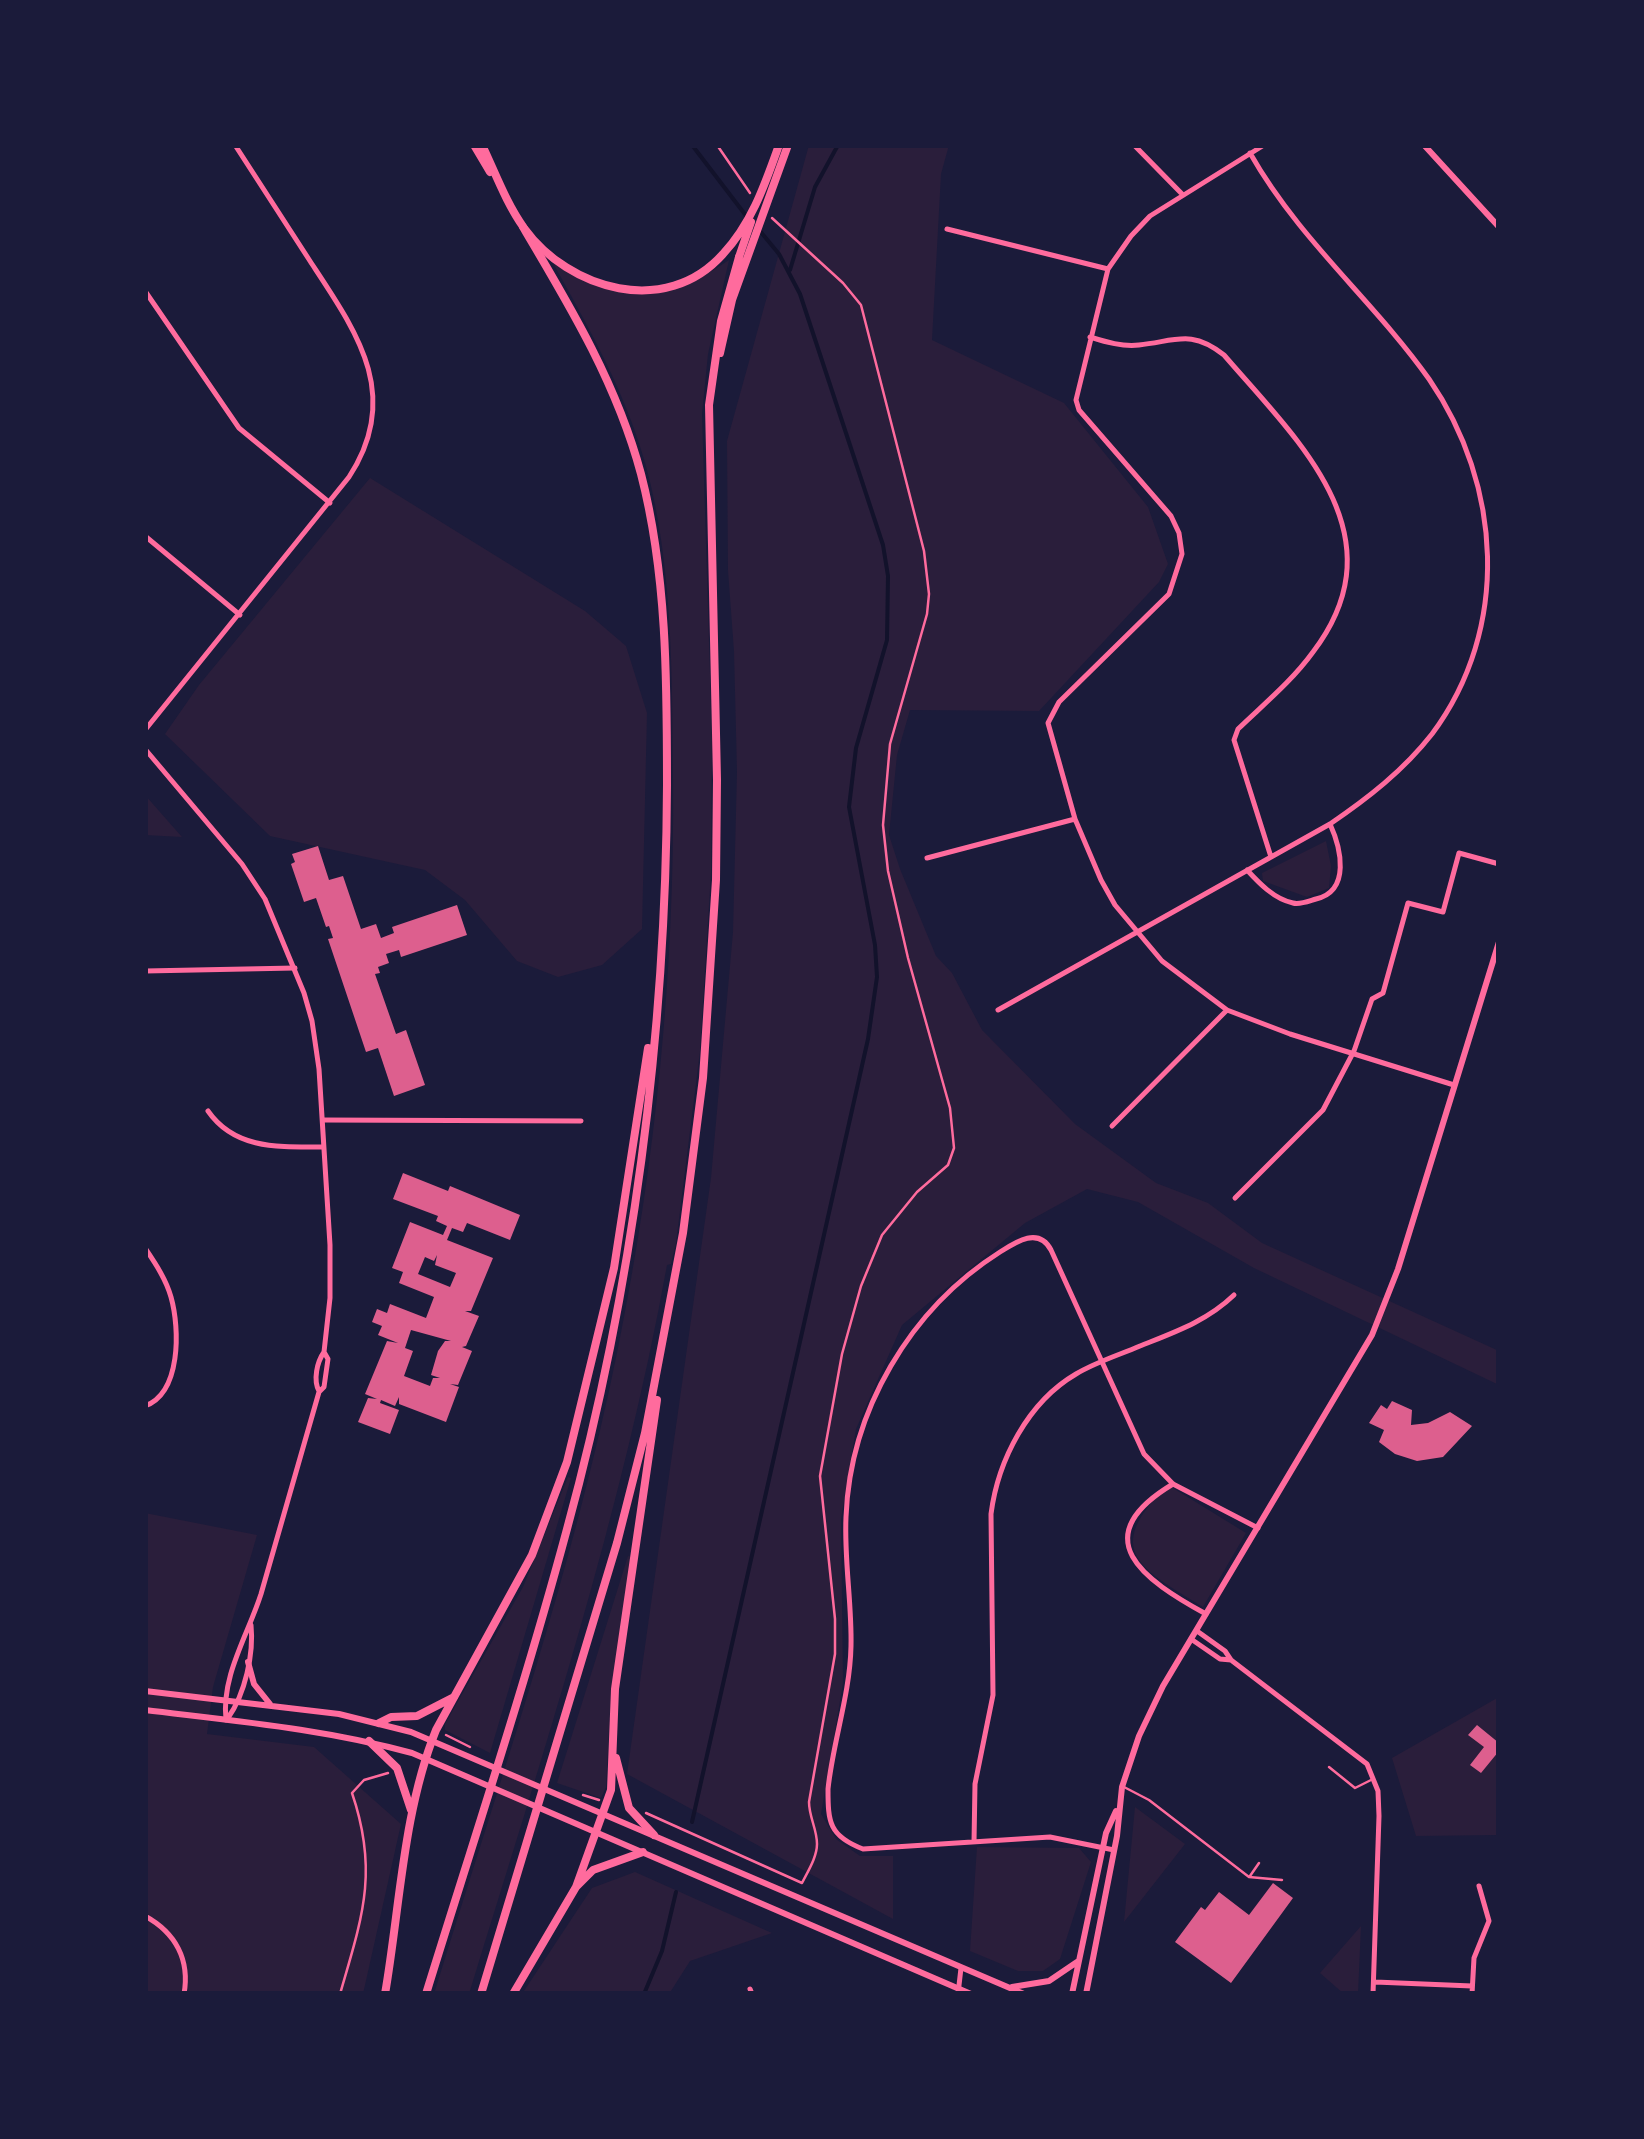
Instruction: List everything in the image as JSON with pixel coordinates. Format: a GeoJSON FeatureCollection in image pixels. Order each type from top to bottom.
{"type":"FeatureCollection","features":[{"type":"Feature","properties":{"kind":"main road"},"geometry":{"type":"LineString","coordinates":[[426,1994],[568,1528],[605,1369],[638,1172],[663,924],[667,825],[658,576],[648,502],[629,434],[605,373],[474,145]]}},
{"type":"Feature","properties":{"kind":"main road"},"geometry":{"type":"LineString","coordinates":[[482,145],[513,210]]}},
{"type":"Feature","properties":{"kind":"main road"},"geometry":{"type":"LineString","coordinates":[[512,1994],[576,1887],[611,1790],[616,1689],[697,1132],[713,946],[718,780],[709,482],[711,383],[721,321],[779,145]]}},
{"type":"Feature","properties":{"kind":"main road"},"geometry":{"type":"LineString","coordinates":[[523,227],[551,256],[601,286],[631,291],[664,288],[686,281],[729,248],[788,145]]}},
{"type":"Feature","properties":{"kind":"main road"},"geometry":{"type":"LineString","coordinates":[[1424,145],[1499,227]]}},
{"type":"Feature","properties":{"kind":"main road"},"geometry":{"type":"LineString","coordinates":[[385,1994],[413,1814],[432,1740],[532,1555],[551,1509],[580,1414],[623,1220],[663,924]]}},
{"type":"Feature","properties":{"kind":"main road"},"geometry":{"type":"LineString","coordinates":[[1086,1994],[1114,1850],[1122,1786],[1139,1736],[1163,1686],[1372,1335],[1398,1269],[1499,942]]}},
{"type":"Feature","properties":{"kind":"main road"},"geometry":{"type":"LineString","coordinates":[[481,1994],[617,1544],[664,1341]]}},
{"type":"Feature","properties":{"kind":"main road"},"geometry":{"type":"LineString","coordinates":[[248,1662],[260,1694],[265,1702],[275,1706]]}},
{"type":"Feature","properties":{"kind":"main road"},"geometry":{"type":"LineString","coordinates":[[145,1691],[379,1723],[468,1750],[602,1814],[1013,1987],[1038,1985],[1060,1976],[1079,1960]]}},
{"type":"Feature","properties":{"kind":"main road"},"geometry":{"type":"LineString","coordinates":[[379,1723],[391,1717],[416,1716],[454,1697]]}},
{"type":"Feature","properties":{"kind":"main road"},"geometry":{"type":"LineString","coordinates":[[145,1710],[369,1741],[426,1759],[972,1994]]}},
{"type":"Feature","properties":{"kind":"main road"},"geometry":{"type":"LineString","coordinates":[[369,1741],[397,1768],[413,1814]]}},
{"type":"Feature","properties":{"kind":"main road"},"geometry":{"type":"LineString","coordinates":[[613,1744],[630,1808],[654,1835]]}},
{"type":"Feature","properties":{"kind":"main road"},"geometry":{"type":"LineString","coordinates":[[1072,1994],[1103,1847],[1118,1806]]}},
{"type":"Feature","properties":{"kind":"main road"},"geometry":{"type":"LineString","coordinates":[[576,1887],[594,1870],[643,1852]]}},
{"type":"Feature","properties":{"kind":"main road"},"geometry":{"type":"LineString","coordinates":[[1002,1982],[1024,1994]]}},
{"type":"Feature","properties":{"kind":"street"},"geometry":{"type":"LineString","coordinates":[[145,730],[330,503],[362,457],[369,437],[374,395],[370,371],[352,325],[235,145]]}},
{"type":"Feature","properties":{"kind":"street"},"geometry":{"type":"LineString","coordinates":[[1134,145],[1183,196]]}},
{"type":"Feature","properties":{"kind":"street"},"geometry":{"type":"LineString","coordinates":[[1264,145],[1150,216],[1108,269],[1076,391],[1079,410],[1171,516],[1182,554],[1169,594],[1052,712],[1048,723],[1075,819],[1101,880],[1162,962],[1227,1010],[1290,1034],[1454,1085]]}},
{"type":"Feature","properties":{"kind":"street"},"geometry":{"type":"LineString","coordinates":[[998,1010],[1330,824],[1375,793],[1433,732],[1458,692],[1476,647],[1487,600],[1489,552],[1484,505],[1471,459],[1431,382],[1272,192],[1250,154]]}},
{"type":"Feature","properties":{"kind":"street"},"geometry":{"type":"LineString","coordinates":[[947,228],[1108,269]]}},
{"type":"Feature","properties":{"kind":"street"},"geometry":{"type":"LineString","coordinates":[[145,291],[238,428],[330,503]]}},
{"type":"Feature","properties":{"kind":"street"},"geometry":{"type":"LineString","coordinates":[[1090,337],[1136,345],[1170,338],[1208,342],[1224,355],[1297,439],[1320,470],[1338,509],[1347,564],[1340,605],[1331,625],[1294,675],[1238,729],[1234,740],[1271,857]]}},
{"type":"Feature","properties":{"kind":"street"},"geometry":{"type":"LineString","coordinates":[[145,536],[240,615]]}},
{"type":"Feature","properties":{"kind":"street"},"geometry":{"type":"LineString","coordinates":[[145,748],[242,864],[265,899],[296,968],[312,1021],[323,1120],[330,1245],[324,1387],[319,1392],[251,1624],[242,1639],[224,1701],[226,1720]]}},
{"type":"Feature","properties":{"kind":"street"},"geometry":{"type":"LineString","coordinates":[[927,858],[1075,819]]}},
{"type":"Feature","properties":{"kind":"street"},"geometry":{"type":"LineString","coordinates":[[1247,870],[1274,895],[1296,904],[1328,896],[1337,885],[1341,869],[1338,841],[1330,824]]}},
{"type":"Feature","properties":{"kind":"street"},"geometry":{"type":"LineString","coordinates":[[1235,1198],[1323,1110],[1354,1052],[1372,999],[1383,993],[1408,903],[1443,912],[1460,853],[1499,864]]}},
{"type":"Feature","properties":{"kind":"street"},"geometry":{"type":"LineString","coordinates":[[145,970],[296,968]]}},
{"type":"Feature","properties":{"kind":"street"},"geometry":{"type":"LineString","coordinates":[[1112,1126],[1227,1010]]}},
{"type":"Feature","properties":{"kind":"street"},"geometry":{"type":"LineString","coordinates":[[208,1110],[228,1132],[256,1144],[322,1147]]}},
{"type":"Feature","properties":{"kind":"street"},"geometry":{"type":"LineString","coordinates":[[323,1120],[581,1122]]}},
{"type":"Feature","properties":{"kind":"street"},"geometry":{"type":"LineString","coordinates":[[1114,1850],[1050,1837],[863,1848],[845,1842],[833,1829],[828,1789],[851,1647],[846,1513],[860,1439],[895,1355],[939,1301],[969,1274],[1027,1237],[1046,1241],[1144,1454],[1173,1484],[1258,1528]]}},
{"type":"Feature","properties":{"kind":"street"},"geometry":{"type":"LineString","coordinates":[[145,1248],[162,1273],[171,1297],[176,1342],[168,1379],[157,1401],[145,1406]]}},
{"type":"Feature","properties":{"kind":"street"},"geometry":{"type":"LineString","coordinates":[[974,1842],[975,1784],[993,1695],[990,1558],[994,1491],[1015,1439],[1032,1413],[1074,1375],[1214,1314],[1234,1294]]}},
{"type":"Feature","properties":{"kind":"street"},"geometry":{"type":"LineString","coordinates":[[1173,1484],[1144,1502],[1135,1514],[1130,1529],[1134,1564],[1148,1578],[1206,1614]]}},
{"type":"Feature","properties":{"kind":"street"},"geometry":{"type":"LineString","coordinates":[[226,1720],[239,1702],[253,1640],[251,1624]]}},
{"type":"Feature","properties":{"kind":"street"},"geometry":{"type":"LineString","coordinates":[[1197,1630],[1225,1651],[1230,1660],[1367,1764],[1374,1778],[1378,1816],[1372,1994]]}},
{"type":"Feature","properties":{"kind":"street"},"geometry":{"type":"LineString","coordinates":[[1191,1640],[1220,1659],[1230,1660]]}},
{"type":"Feature","properties":{"kind":"street"},"geometry":{"type":"LineString","coordinates":[[1374,1982],[1472,1990],[1474,1958],[1489,1920],[1479,1886]]}},
{"type":"Feature","properties":{"kind":"street"},"geometry":{"type":"LineString","coordinates":[[145,1916],[160,1924],[184,1957],[184,1994]]}},
{"type":"Feature","properties":{"kind":"street"},"geometry":{"type":"LineString","coordinates":[[958,1991],[961,1965]]}},
{"type":"Feature","properties":{"kind":"lane"},"geometry":{"type":"LineString","coordinates":[[1329,1767],[1355,1788],[1374,1778]]}},
{"type":"Feature","properties":{"kind":"lane"},"geometry":{"type":"LineString","coordinates":[[1122,1786],[1149,1800],[1249,1877],[1282,1880]]}},
{"type":"Feature","properties":{"kind":"lane"},"geometry":{"type":"LineString","coordinates":[[1249,1877],[1259,1863]]}},
{"type":"Feature","properties":{"kind":"path"},"geometry":{"type":"LineString","coordinates":[[717,145],[762,193]]}},
{"type":"Feature","properties":{"kind":"path"},"geometry":{"type":"LineString","coordinates":[[630,1808],[802,1884],[817,1850],[809,1802],[834,1654],[835,1619],[820,1462],[842,1354],[861,1286],[882,1236],[908,1202],[948,1165],[954,1148],[950,1108],[892,888],[883,825],[890,744],[924,633],[927,572],[864,312],[842,283],[766,212]]}},
{"type":"Feature","properties":{"kind":"path"},"geometry":{"type":"LineString","coordinates":[[436,1730],[468,1750]]}},
{"type":"Feature","properties":{"kind":"path"},"geometry":{"type":"LineString","coordinates":[[340,1994],[354,1954],[368,1880],[367,1849],[352,1793],[364,1780],[397,1768]]}},
{"type":"Feature","properties":{"kind":"shaded area"},"geometry":{"type":"Polygon","coordinates":[[[809,145],[949,145],[941,174],[932,340],[1064,403],[1148,507],[1168,564],[1159,582],[1039,711],[910,710],[897,755],[889,835],[936,956],[952,973],[982,1030],[1075,1124],[1156,1183],[1208,1203],[1262,1243],[1499,1351],[1499,1385],[1254,1268],[1138,1202],[1087,1189],[1025,1223],[902,1325],[856,1429],[841,1519],[843,1683],[821,1814],[836,1839],[860,1856],[893,1856],[893,1919],[627,1774],[711,1178],[733,932],[737,772],[727,441],[809,145]]]}},
{"type":"Feature","properties":{"kind":"shaded area"},"geometry":{"type":"Polygon","coordinates":[[[729,260],[708,354],[702,414],[712,740],[711,873],[700,1051],[676,1243],[671,1264],[667,1265],[649,1358],[604,1542],[469,1994],[434,1994],[558,1592],[600,1430],[631,1278],[653,1136],[671,921],[673,739],[669,620],[655,504],[628,413],[606,362],[553,263],[600,286],[641,294],[682,286],[729,260]]]}},
{"type":"Feature","properties":{"kind":"shaded area"},"geometry":{"type":"Polygon","coordinates":[[[370,478],[585,611],[626,646],[647,713],[642,929],[602,965],[558,977],[517,961],[465,900],[425,870],[270,836],[165,734],[199,685],[370,478]]]}},
{"type":"Feature","properties":{"kind":"shaded area"},"geometry":{"type":"Polygon","coordinates":[[[145,795],[182,837],[145,835],[145,795]]]}},
{"type":"Feature","properties":{"kind":"shaded area"},"geometry":{"type":"Polygon","coordinates":[[[1326,841],[1331,866],[1329,888],[1307,897],[1263,881],[1262,873],[1326,841]]]}},
{"type":"Feature","properties":{"kind":"shaded area"},"geometry":{"type":"Polygon","coordinates":[[[568,1477],[571,1478],[490,1753],[445,1730],[445,1724],[523,1587],[568,1477]]]}},
{"type":"Feature","properties":{"kind":"shaded area"},"geometry":{"type":"Polygon","coordinates":[[[1168,1485],[1246,1533],[1203,1607],[1147,1569],[1133,1543],[1136,1527],[1147,1508],[1168,1485]]]}},
{"type":"Feature","properties":{"kind":"shaded area"},"geometry":{"type":"Polygon","coordinates":[[[145,1513],[257,1535],[213,1687],[207,1734],[314,1747],[401,1824],[363,1994],[145,1994],[145,1513]]]}},
{"type":"Feature","properties":{"kind":"shaded area"},"geometry":{"type":"Polygon","coordinates":[[[628,1556],[632,1557],[611,1693],[606,1787],[601,1798],[557,1783],[628,1556]]]}},
{"type":"Feature","properties":{"kind":"shaded area"},"geometry":{"type":"Polygon","coordinates":[[[1499,1697],[1499,1835],[1416,1836],[1392,1758],[1499,1697]]]}},
{"type":"Feature","properties":{"kind":"shaded area"},"geometry":{"type":"Polygon","coordinates":[[[1135,1807],[1185,1844],[1124,1922],[1135,1807]]]}},
{"type":"Feature","properties":{"kind":"shaded area"},"geometry":{"type":"Polygon","coordinates":[[[977,1847],[1079,1848],[1091,1862],[1060,1959],[1043,1971],[1018,1971],[970,1951],[977,1847]]]}},
{"type":"Feature","properties":{"kind":"shaded area"},"geometry":{"type":"Polygon","coordinates":[[[635,1872],[772,1933],[690,1961],[669,1994],[522,1994],[592,1888],[635,1872]]]}},
{"type":"Feature","properties":{"kind":"shaded area"},"geometry":{"type":"Polygon","coordinates":[[[1361,1926],[1358,1994],[1344,1994],[1320,1973],[1361,1926]]]}},
{"type":"Feature","properties":{"kind":"building"},"geometry":{"type":"Polygon","coordinates":[[[318,846],[329,880],[343,876],[361,929],[376,924],[381,938],[394,933],[392,927],[457,905],[467,935],[401,957],[399,950],[386,954],[389,963],[378,967],[380,973],[375,974],[396,1034],[406,1030],[425,1085],[394,1096],[378,1048],[366,1052],[328,939],[333,938],[329,926],[326,927],[316,898],[304,902],[291,864],[295,862],[292,854],[318,846]]]}},
{"type":"Feature","properties":{"kind":"building"},"geometry":{"type":"Polygon","coordinates":[[[403,1173],[448,1191],[450,1186],[520,1215],[510,1240],[467,1223],[463,1232],[452,1228],[447,1240],[493,1258],[471,1311],[465,1311],[479,1316],[466,1346],[462,1347],[472,1351],[458,1385],[450,1384],[459,1387],[446,1422],[399,1404],[399,1397],[395,1406],[381,1400],[380,1403],[399,1410],[390,1434],[358,1422],[368,1398],[377,1399],[365,1394],[387,1341],[398,1343],[378,1335],[382,1326],[372,1322],[377,1309],[387,1313],[390,1304],[426,1318],[434,1297],[399,1283],[403,1272],[392,1268],[410,1222],[443,1235],[447,1226],[436,1221],[438,1216],[393,1199],[403,1173]],[[437,1255],[434,1261],[425,1257],[418,1274],[450,1287],[456,1273],[435,1265],[437,1255]],[[411,1330],[405,1348],[413,1351],[404,1376],[430,1386],[433,1378],[440,1378],[431,1375],[438,1351],[445,1341],[451,1341],[411,1330]]]}},
{"type":"Feature","properties":{"kind":"building"},"geometry":{"type":"Polygon","coordinates":[[[1392,1401],[1412,1410],[1411,1425],[1428,1423],[1450,1412],[1472,1426],[1443,1457],[1417,1461],[1395,1454],[1379,1442],[1384,1430],[1369,1423],[1381,1405],[1387,1409],[1392,1401]]]}},
{"type":"Feature","properties":{"kind":"building"},"geometry":{"type":"Polygon","coordinates":[[[1477,1725],[1499,1743],[1499,1751],[1481,1773],[1470,1765],[1484,1747],[1468,1735],[1477,1725]]]}},
{"type":"Feature","properties":{"kind":"building"},"geometry":{"type":"Polygon","coordinates":[[[1273,1883],[1293,1898],[1231,1983],[1175,1942],[1201,1907],[1205,1910],[1219,1892],[1249,1915],[1273,1883]]]}},
{"type":"Feature","properties":{"kind":"waterway"},"geometry":{"type":"LineString","coordinates":[[692,145],[747,217]]}},
{"type":"Feature","properties":{"kind":"waterway"},"geometry":{"type":"LineString","coordinates":[[790,270],[815,187],[838,145]]}},
{"type":"Feature","properties":{"kind":"waterway"},"geometry":{"type":"LineString","coordinates":[[692,1822],[868,1039],[877,977],[875,945],[849,807],[856,748],[887,640],[888,576],[883,545],[800,294],[779,254],[760,231]]}},
{"type":"Feature","properties":{"kind":"waterway"},"geometry":{"type":"LineString","coordinates":[[644,1994],[662,1951],[676,1892]]}}]}
